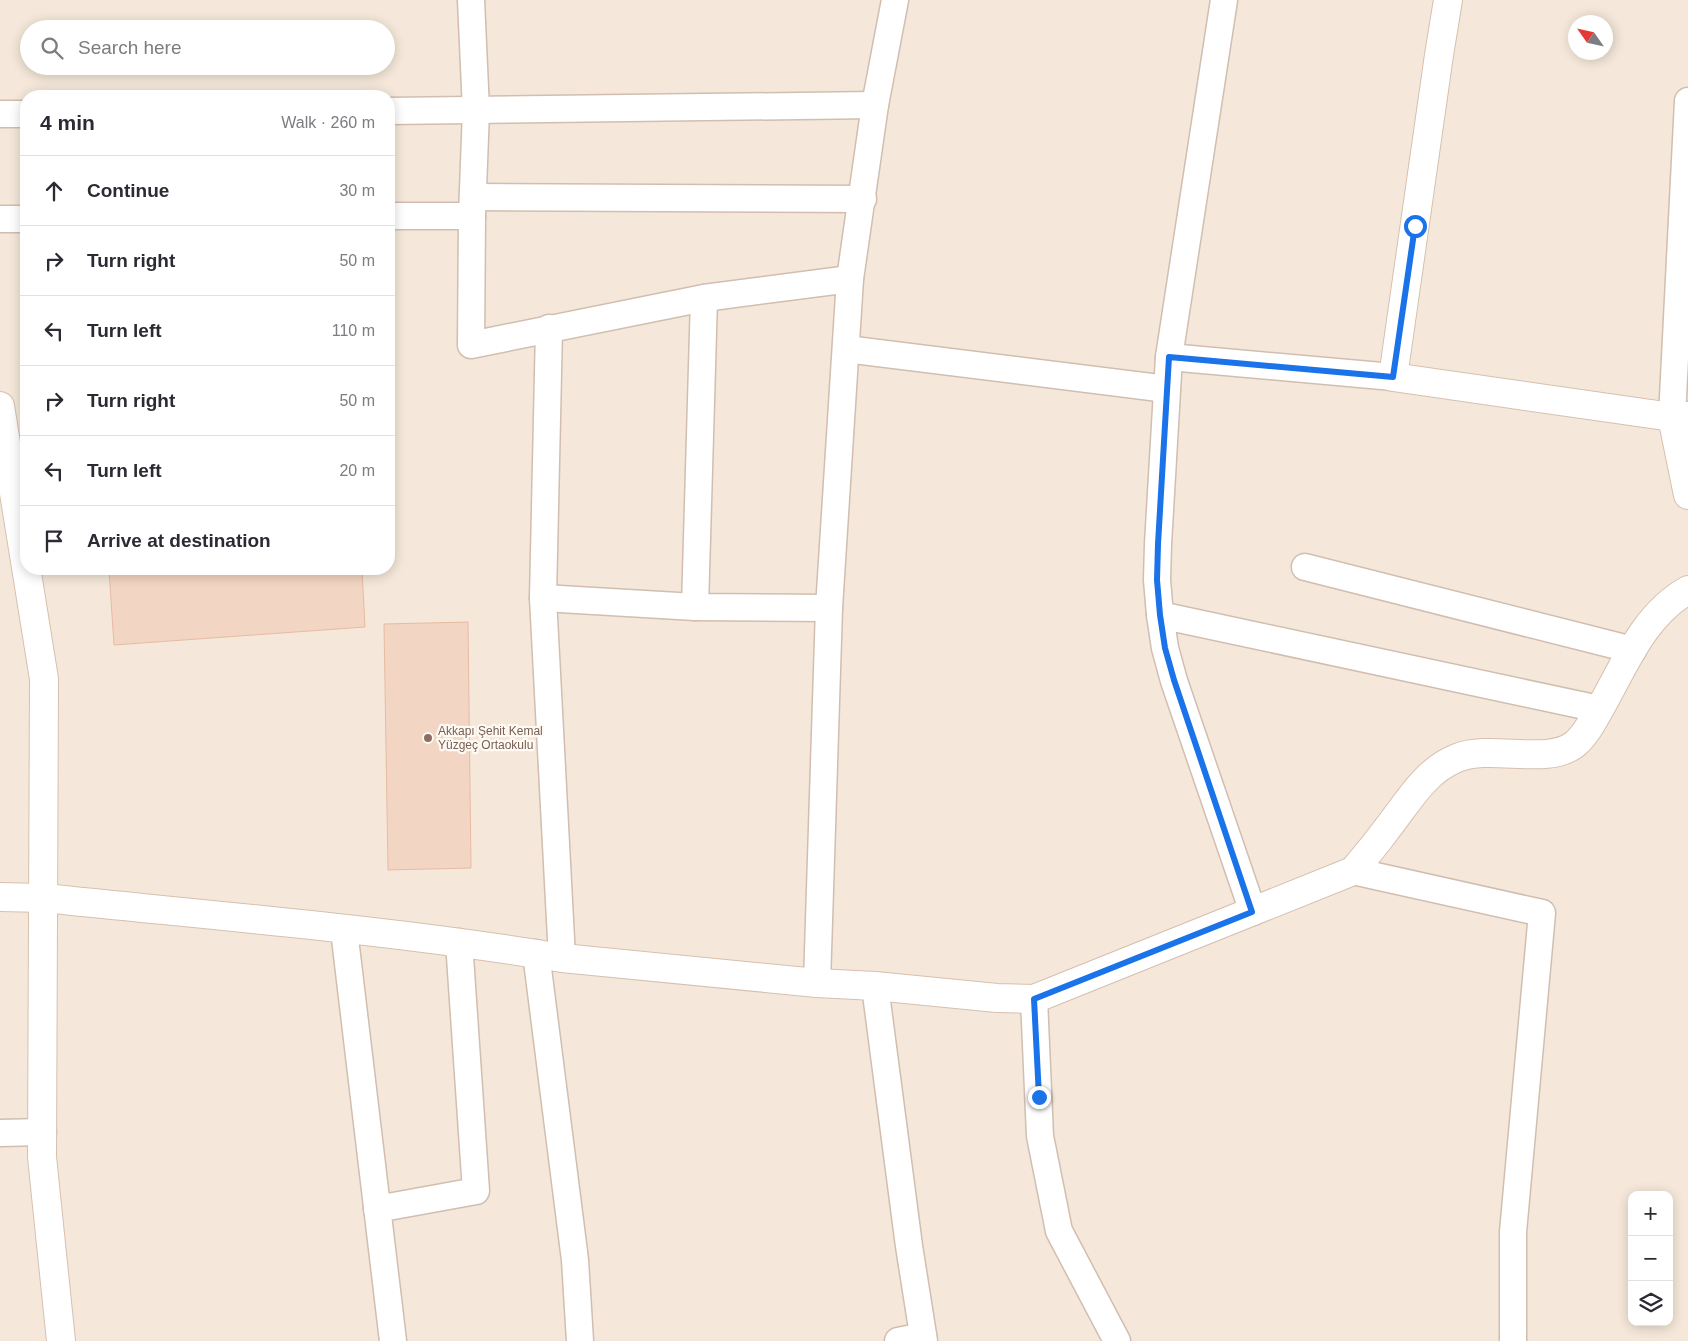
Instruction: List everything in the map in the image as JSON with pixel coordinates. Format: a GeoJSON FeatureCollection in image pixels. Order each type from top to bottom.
{"type":"FeatureCollection","features":[{"type":"Feature","properties":{"kind":"street"},"geometry":{"type":"LineString","coordinates":[[471,0],[476,110],[472,206],[471,345],[704,298],[850,279]]}},
{"type":"Feature","properties":{"kind":"street"},"geometry":{"type":"LineString","coordinates":[[817,983],[829,608],[850,279],[875,105],[894,0]]}},
{"type":"Feature","properties":{"kind":"street"},"geometry":{"type":"LineString","coordinates":[[1224,0],[1169,357],[1157,580],[1165,648],[1174,680],[1252,912]]}},
{"type":"Feature","properties":{"kind":"street"},"geometry":{"type":"LineString","coordinates":[[1393,377],[1448,0]]}},
{"type":"Feature","properties":{"kind":"street"},"geometry":{"type":"LineString","coordinates":[[1688,101],[1680,416],[1688,495]]}},
{"type":"Feature","properties":{"kind":"street"},"geometry":{"type":"LineString","coordinates":[[395,111],[875,105]]}},
{"type":"Feature","properties":{"kind":"street"},"geometry":{"type":"LineString","coordinates":[[0,114],[20,114]]}},
{"type":"Feature","properties":{"kind":"street"},"geometry":{"type":"LineString","coordinates":[[395,215],[472,206],[863,199]]}},
{"type":"Feature","properties":{"kind":"street"},"geometry":{"type":"LineString","coordinates":[[0,219],[20,219]]}},
{"type":"Feature","properties":{"kind":"street"},"geometry":{"type":"LineString","coordinates":[[695,607],[704,298]]}},
{"type":"Feature","properties":{"kind":"street"},"geometry":{"type":"LineString","coordinates":[[549,328],[543,598],[562,958]]}},
{"type":"Feature","properties":{"kind":"street"},"geometry":{"type":"LineString","coordinates":[[846,349],[1168,389]]}},
{"type":"Feature","properties":{"kind":"street"},"geometry":{"type":"LineString","coordinates":[[1169,357],[1393,377],[1680,416]]}},
{"type":"Feature","properties":{"kind":"street"},"geometry":{"type":"LineString","coordinates":[[0,406],[7,490],[20,556]]}},
{"type":"Feature","properties":{"kind":"street"},"geometry":{"type":"LineString","coordinates":[[1306,567],[1633,650]]}},
{"type":"Feature","properties":{"kind":"street"},"geometry":{"type":"LineString","coordinates":[[24,575],[44,679],[42,1157],[61,1341]]}},
{"type":"Feature","properties":{"kind":"street"},"geometry":{"type":"LineString","coordinates":[[0,897],[44,898],[459,942],[536,952],[562,958],[817,983],[875,986],[997,998],[1034,999],[1353,871],[1422,783],[1437,769],[1456,758],[1476,752],[1545,754],[1563,751],[1575,744],[1599,710],[1648,625],[1665,605],[1688,590]]}},
{"type":"Feature","properties":{"kind":"street"},"geometry":{"type":"LineString","coordinates":[[543,598],[695,607],[829,608]]}},
{"type":"Feature","properties":{"kind":"street"},"geometry":{"type":"LineString","coordinates":[[1160,615],[1599,710]]}},
{"type":"Feature","properties":{"kind":"street"},"geometry":{"type":"LineString","coordinates":[[1353,871],[1542,913],[1513,1232],[1513,1341]]}},
{"type":"Feature","properties":{"kind":"street"},"geometry":{"type":"LineString","coordinates":[[344,930],[393,1341]]}},
{"type":"Feature","properties":{"kind":"street"},"geometry":{"type":"LineString","coordinates":[[377,1209],[476,1191],[459,942]]}},
{"type":"Feature","properties":{"kind":"street"},"geometry":{"type":"LineString","coordinates":[[536,952],[575,1260],[580,1341]]}},
{"type":"Feature","properties":{"kind":"street"},"geometry":{"type":"LineString","coordinates":[[875,986],[923,1338],[898,1341]]}},
{"type":"Feature","properties":{"kind":"street"},"geometry":{"type":"LineString","coordinates":[[1034,999],[1040,1136],[1059,1230],[1117,1341]]}},
{"type":"Feature","properties":{"kind":"street"},"geometry":{"type":"LineString","coordinates":[[0,1133],[43,1132]]}},
{"type":"Feature","properties":{"kind":"shaded area"},"geometry":{"type":"Polygon","coordinates":[[[0,0],[1688,0],[1688,1341],[0,1341],[0,0]]]}},
{"type":"Feature","properties":{"kind":"building"},"geometry":{"type":"Polygon","coordinates":[[[109,575],[362,575],[365,627],[114,645],[109,575]]]}},
{"type":"Feature","properties":{"kind":"building"},"geometry":{"type":"Polygon","coordinates":[[[468,622],[471,868],[388,870],[384,624],[468,622]]]}},
{"type":"Feature","properties":{"kind":"place","name":"Akkapı Şehit Kemal Yüzgeç Ortaokulu"},"geometry":{"type":"Point","coordinates":[428,738]}},
{"type":"Feature","properties":{"kind":"route"},"geometry":{"type":"LineString","coordinates":[[1039,1097],[1034,999],[1252,912],[1174,680],[1165,648],[1160,615],[1157,580],[1158,544],[1169,357],[1393,377],[1415,226]]}}]}
